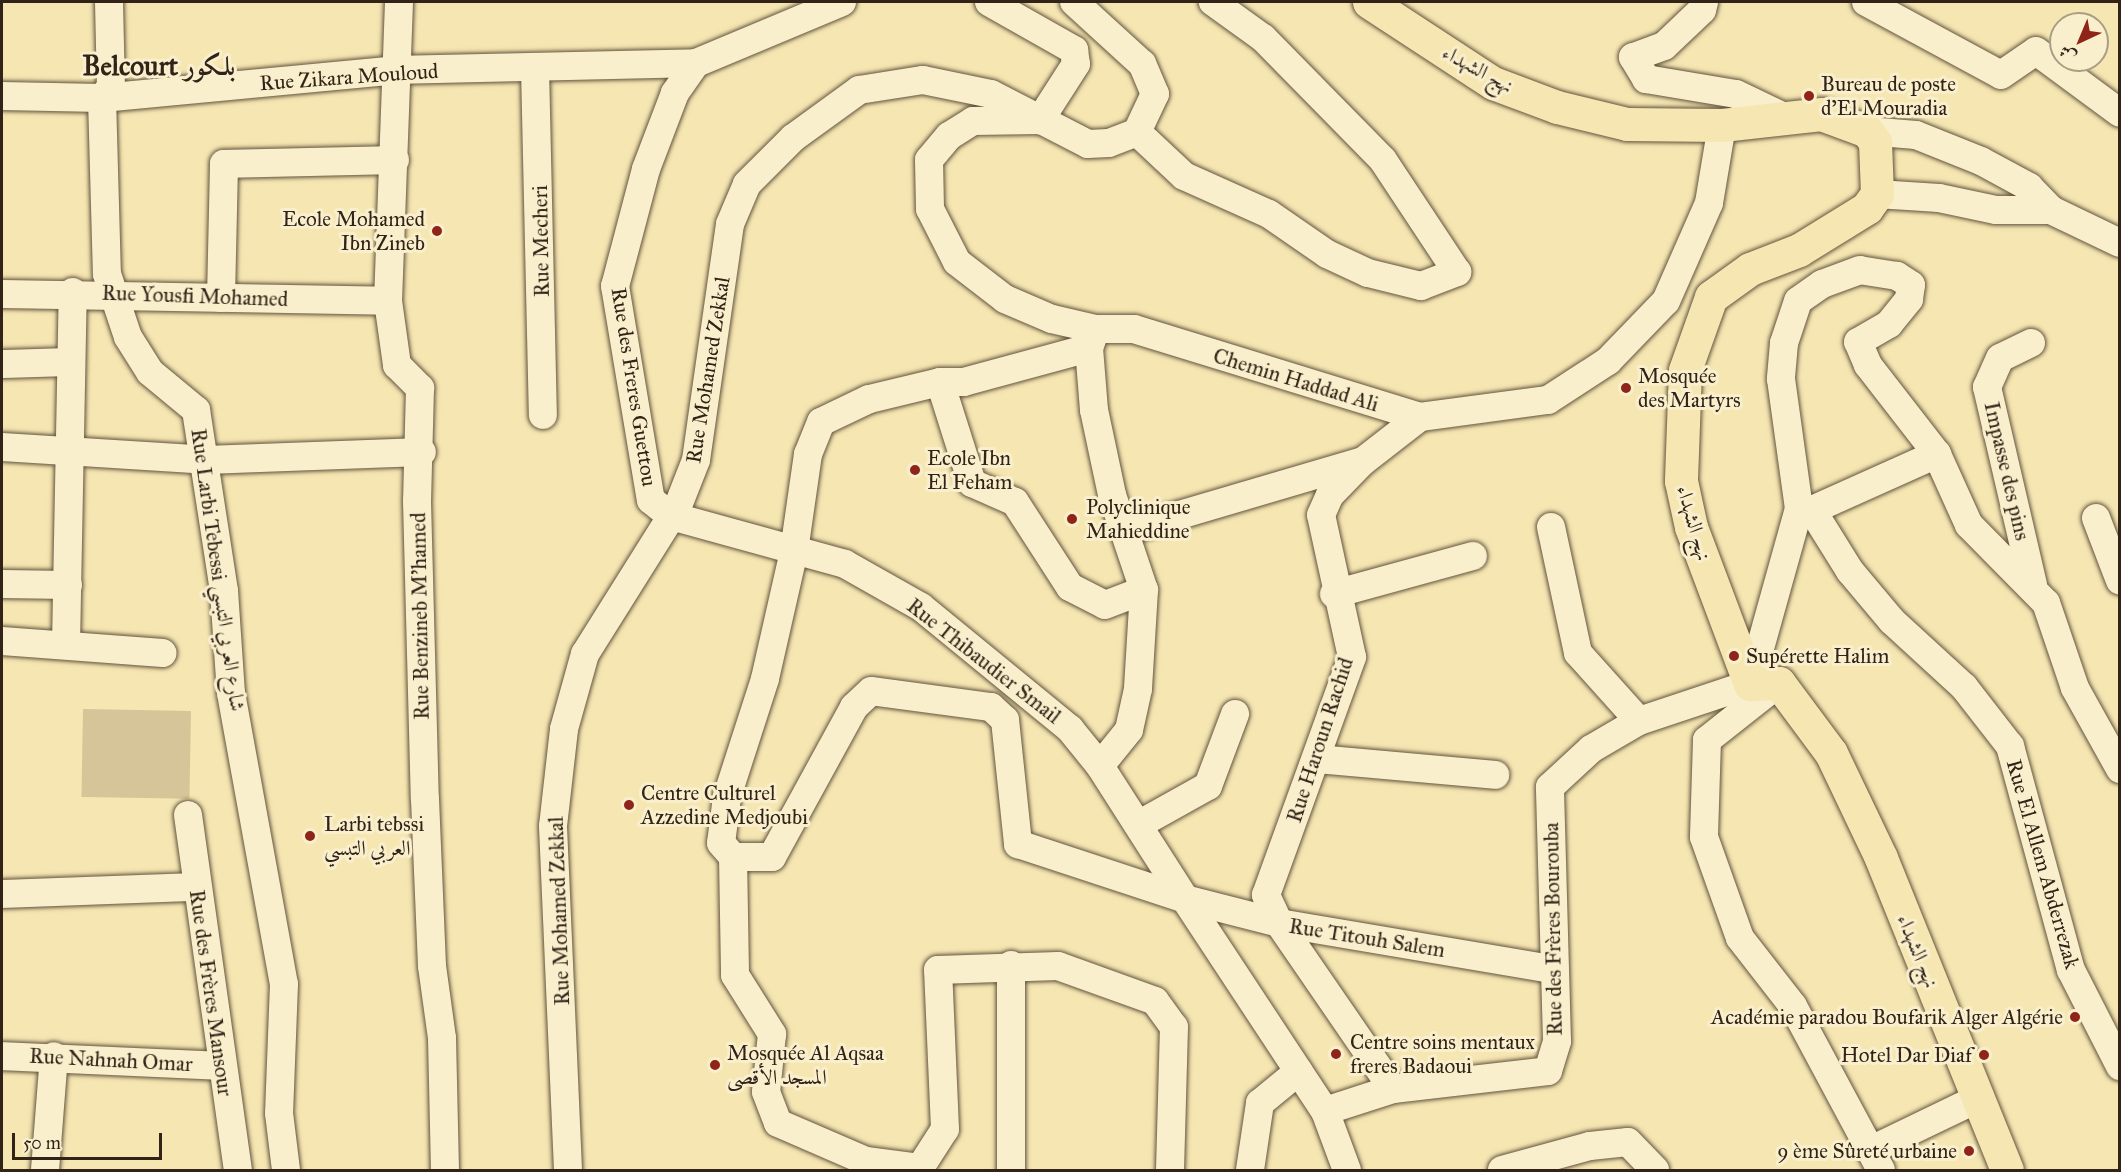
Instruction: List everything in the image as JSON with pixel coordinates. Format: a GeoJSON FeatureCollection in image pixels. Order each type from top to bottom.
{"type":"FeatureCollection","features":[{"type":"Feature","properties":{"kind":"main road","name":"نهج الشهداء"},"geometry":{"type":"LineString","coordinates":[[1369,2],[1494,83],[1557,107],[1627,124],[1722,125],[1780,115],[1821,114],[1867,131]]}},
{"type":"Feature","properties":{"kind":"main road"},"geometry":{"type":"LineString","coordinates":[[1867,131],[1875,142],[1877,195]]}},
{"type":"Feature","properties":{"kind":"main road","name":"نهج الشهداء"},"geometry":{"type":"LineString","coordinates":[[1877,195],[1853,218],[1799,250],[1750,269],[1711,297],[1684,370],[1681,481],[1691,527],[1765,684],[1841,774],[2007,1170]]}},
{"type":"Feature","properties":{"kind":"street","name":"Rue Larbi Tebessi شارع العربي التبسي"},"geometry":{"type":"LineString","coordinates":[[109,2],[111,87],[102,98],[111,293],[128,337],[150,372],[196,411],[206,460],[231,693],[284,984],[279,1113],[286,1170]]}},
{"type":"Feature","properties":{"kind":"street","name":"Rue Benzineb M'hamed"},"geometry":{"type":"LineString","coordinates":[[399,2],[395,160],[388,301],[397,365],[420,388],[422,452],[417,501],[425,799],[432,966],[442,1038],[445,1170]]}},
{"type":"Feature","properties":{"kind":"street"},"geometry":{"type":"LineString","coordinates":[[696,63],[842,2]]}},
{"type":"Feature","properties":{"kind":"street"},"geometry":{"type":"LineString","coordinates":[[989,2],[1074,50],[1076,64],[1040,120]]}},
{"type":"Feature","properties":{"kind":"street"},"geometry":{"type":"LineString","coordinates":[[1074,2],[1142,64],[1155,94],[1137,132],[1184,176],[1269,214],[1326,254],[1368,273],[1421,286],[1457,272],[1383,160],[1263,38],[1213,2]]}},
{"type":"Feature","properties":{"kind":"street"},"geometry":{"type":"LineString","coordinates":[[1704,2],[1702,10],[1664,45],[1634,57],[1646,79],[1736,94],[1780,115]]}},
{"type":"Feature","properties":{"kind":"street"},"geometry":{"type":"LineString","coordinates":[[1866,2],[2001,75],[2036,51],[2120,113]]}},
{"type":"Feature","properties":{"kind":"street","name":"Rue Zikara Mouloud"},"geometry":{"type":"LineString","coordinates":[[2,96],[102,98],[396,70],[696,63]]}},
{"type":"Feature","properties":{"kind":"street","name":"Rue des Freres Guettou"},"geometry":{"type":"LineString","coordinates":[[671,516],[651,500],[615,286],[646,169],[675,93],[696,63]]}},
{"type":"Feature","properties":{"kind":"street","name":"Rue Mecheri"},"geometry":{"type":"LineString","coordinates":[[535,68],[543,415]]}},
{"type":"Feature","properties":{"kind":"street","name":"Rue Mohamed Zekkal"},"geometry":{"type":"LineString","coordinates":[[568,1170],[553,826],[564,729],[585,654],[671,516],[696,460],[730,224],[747,184],[793,138],[859,90],[923,80],[992,94],[1088,144],[1109,143],[1137,132]]}},
{"type":"Feature","properties":{"kind":"street","name":"Chemin Haddad Ali"},"geometry":{"type":"LineString","coordinates":[[1040,120],[973,121],[949,136],[929,160],[930,209],[957,262],[1005,299],[1092,338],[1134,329],[1420,417],[1548,399],[1608,361],[1665,301],[1709,203],[1722,125]]}},
{"type":"Feature","properties":{"kind":"street"},"geometry":{"type":"LineString","coordinates":[[1867,131],[1916,135],[1981,161],[2029,187],[2051,210],[2120,243]]}},
{"type":"Feature","properties":{"kind":"street"},"geometry":{"type":"LineString","coordinates":[[221,298],[224,164],[395,160]]}},
{"type":"Feature","properties":{"kind":"street"},"geometry":{"type":"LineString","coordinates":[[1877,195],[1996,210],[2051,210]]}},
{"type":"Feature","properties":{"kind":"street","name":"Rue El Allem Abderrezak"},"geometry":{"type":"LineString","coordinates":[[2120,769],[2075,687],[2046,603],[2033,585],[1969,525],[1937,454],[1868,365],[1858,342],[1889,324],[1909,300],[1911,285],[1897,276],[1860,270],[1822,284],[1798,302],[1784,343],[1781,379],[1806,509],[1850,571],[1893,621],[1964,687],[2010,746],[2071,970],[2120,1066]]}},
{"type":"Feature","properties":{"kind":"street"},"geometry":{"type":"LineString","coordinates":[[66,645],[73,292]]}},
{"type":"Feature","properties":{"kind":"street","name":"Rue Yousfi Mohamed"},"geometry":{"type":"LineString","coordinates":[[2,294],[73,292],[388,301]]}},
{"type":"Feature","properties":{"kind":"street"},"geometry":{"type":"LineString","coordinates":[[945,1129],[920,1168],[866,1161],[778,1123],[766,1092],[772,1034],[735,975],[733,857],[721,843],[726,797],[765,679],[794,551],[808,454],[821,422],[869,399],[940,382],[964,382],[1092,338],[1094,410],[1125,531],[1144,590],[1138,689],[1129,730],[1100,766]]}},
{"type":"Feature","properties":{"kind":"street","name":"Impasse des pins"},"geometry":{"type":"LineString","coordinates":[[2031,343],[2000,358],[1987,387],[2033,585]]}},
{"type":"Feature","properties":{"kind":"street"},"geometry":{"type":"LineString","coordinates":[[2,364],[71,362]]}},
{"type":"Feature","properties":{"kind":"street"},"geometry":{"type":"LineString","coordinates":[[940,382],[972,483],[1015,502],[1070,587],[1106,604],[1144,590]]}},
{"type":"Feature","properties":{"kind":"street","name":"Rue Haroun Rachid"},"geometry":{"type":"LineString","coordinates":[[1393,1089],[1279,923],[1266,895],[1352,657],[1334,594],[1321,515],[1330,495],[1362,462],[1420,417]]}},
{"type":"Feature","properties":{"kind":"street"},"geometry":{"type":"LineString","coordinates":[[2,447],[71,448],[206,460],[422,452]]}},
{"type":"Feature","properties":{"kind":"street"},"geometry":{"type":"LineString","coordinates":[[1937,454],[1806,509],[1765,684],[1707,740],[1704,837],[1740,938],[1793,1006],[1877,1160],[1977,1099]]}},
{"type":"Feature","properties":{"kind":"street"},"geometry":{"type":"LineString","coordinates":[[1125,531],[1362,462]]}},
{"type":"Feature","properties":{"kind":"street","name":"Rue Thibaudier Smail"},"geometry":{"type":"LineString","coordinates":[[671,516],[845,564],[921,607],[1070,729],[1100,766],[1325,1111],[1347,1170]]}},
{"type":"Feature","properties":{"kind":"street"},"geometry":{"type":"LineString","coordinates":[[2096,518],[2120,581]]}},
{"type":"Feature","properties":{"kind":"street"},"geometry":{"type":"LineString","coordinates":[[1551,527],[1578,653],[1639,722]]}},
{"type":"Feature","properties":{"kind":"street"},"geometry":{"type":"LineString","coordinates":[[1334,594],[1473,556]]}},
{"type":"Feature","properties":{"kind":"street"},"geometry":{"type":"LineString","coordinates":[[2,584],[68,585]]}},
{"type":"Feature","properties":{"kind":"street"},"geometry":{"type":"LineString","coordinates":[[2,641],[163,653]]}},
{"type":"Feature","properties":{"kind":"street","name":"Rue des Frères Bourouba"},"geometry":{"type":"LineString","coordinates":[[1325,1111],[1393,1089],[1548,1071],[1557,1041],[1551,969],[1550,787],[1591,749],[1639,722],[1765,684]]}},
{"type":"Feature","properties":{"kind":"street","name":"Rue Titouh Salem"},"geometry":{"type":"LineString","coordinates":[[733,857],[771,856],[854,707],[871,691],[991,707],[1005,720],[1006,840],[1185,899],[1279,923],[1551,969]]}},
{"type":"Feature","properties":{"kind":"street"},"geometry":{"type":"LineString","coordinates":[[1138,825],[1208,786],[1235,714]]}},
{"type":"Feature","properties":{"kind":"street"},"geometry":{"type":"LineString","coordinates":[[1317,759],[1495,775]]}},
{"type":"Feature","properties":{"kind":"street","name":"Rue des Frères Mansour"},"geometry":{"type":"LineString","coordinates":[[188,815],[221,1066],[238,1170]]}},
{"type":"Feature","properties":{"kind":"street"},"geometry":{"type":"LineString","coordinates":[[2,894],[196,887]]}},
{"type":"Feature","properties":{"kind":"street"},"geometry":{"type":"LineString","coordinates":[[1011,965],[1011,1170]]}},
{"type":"Feature","properties":{"kind":"street"},"geometry":{"type":"LineString","coordinates":[[945,1170],[938,970],[1011,965],[1058,966],[1155,1001],[1174,1027],[1170,1170]]}},
{"type":"Feature","properties":{"kind":"street","name":"Rue Nahnah Omar"},"geometry":{"type":"LineString","coordinates":[[2,1056],[54,1056],[221,1066]]}},
{"type":"Feature","properties":{"kind":"street"},"geometry":{"type":"LineString","coordinates":[[45,1170],[54,1056]]}},
{"type":"Feature","properties":{"kind":"street"},"geometry":{"type":"LineString","coordinates":[[1250,1170],[1260,1103],[1299,1071]]}},
{"type":"Feature","properties":{"kind":"street"},"geometry":{"type":"LineString","coordinates":[[1502,1170],[1590,1146],[1628,1142],[1655,1170]]}},
{"type":"Feature","properties":{"kind":"shaded area"},"geometry":{"type":"Polygon","coordinates":[[[83,709],[191,711],[189,799],[81,797],[83,709]]]}},
{"type":"Feature","properties":{"kind":"place","name":"Bureau de poste d'El Mouradia"},"geometry":{"type":"Point","coordinates":[1809,96]}},
{"type":"Feature","properties":{"kind":"place","name":"Ecole Mohamed Ibn Zineb"},"geometry":{"type":"Point","coordinates":[437,231]}},
{"type":"Feature","properties":{"kind":"place","name":"Mosquée des Martyrs"},"geometry":{"type":"Point","coordinates":[1626,388]}},
{"type":"Feature","properties":{"kind":"place","name":"Ecole Ibn El Feham"},"geometry":{"type":"Point","coordinates":[915,470]}},
{"type":"Feature","properties":{"kind":"place","name":"Polyclinique Mahieddine"},"geometry":{"type":"Point","coordinates":[1072,519]}},
{"type":"Feature","properties":{"kind":"place","name":"Supérette Halim"},"geometry":{"type":"Point","coordinates":[1734,656]}},
{"type":"Feature","properties":{"kind":"place","name":"Centre Culturel Azzedine Medjoubi"},"geometry":{"type":"Point","coordinates":[629,805]}},
{"type":"Feature","properties":{"kind":"place","name":"Larbi tebssi العربي التبسي"},"geometry":{"type":"Point","coordinates":[310,836]}},
{"type":"Feature","properties":{"kind":"place","name":"Académie paradou Boufarik Alger Algérie"},"geometry":{"type":"Point","coordinates":[2075,1017]}},
{"type":"Feature","properties":{"kind":"place","name":"Centre soins mentaux freres Badaoui"},"geometry":{"type":"Point","coordinates":[1336,1054]}},
{"type":"Feature","properties":{"kind":"place","name":"Hotel Dar Diaf"},"geometry":{"type":"Point","coordinates":[1984,1055]}},
{"type":"Feature","properties":{"kind":"place","name":"Mosquée Al Aqsaa المسجد الأقصى"},"geometry":{"type":"Point","coordinates":[715,1065]}},
{"type":"Feature","properties":{"kind":"place","name":"9 ème Sûreté urbaine"},"geometry":{"type":"Point","coordinates":[1969,1151]}},
{"type":"Feature","properties":{"kind":"district","name":"Belcourt بلكور"},"geometry":{"type":"Point","coordinates":[159,66]}}]}
